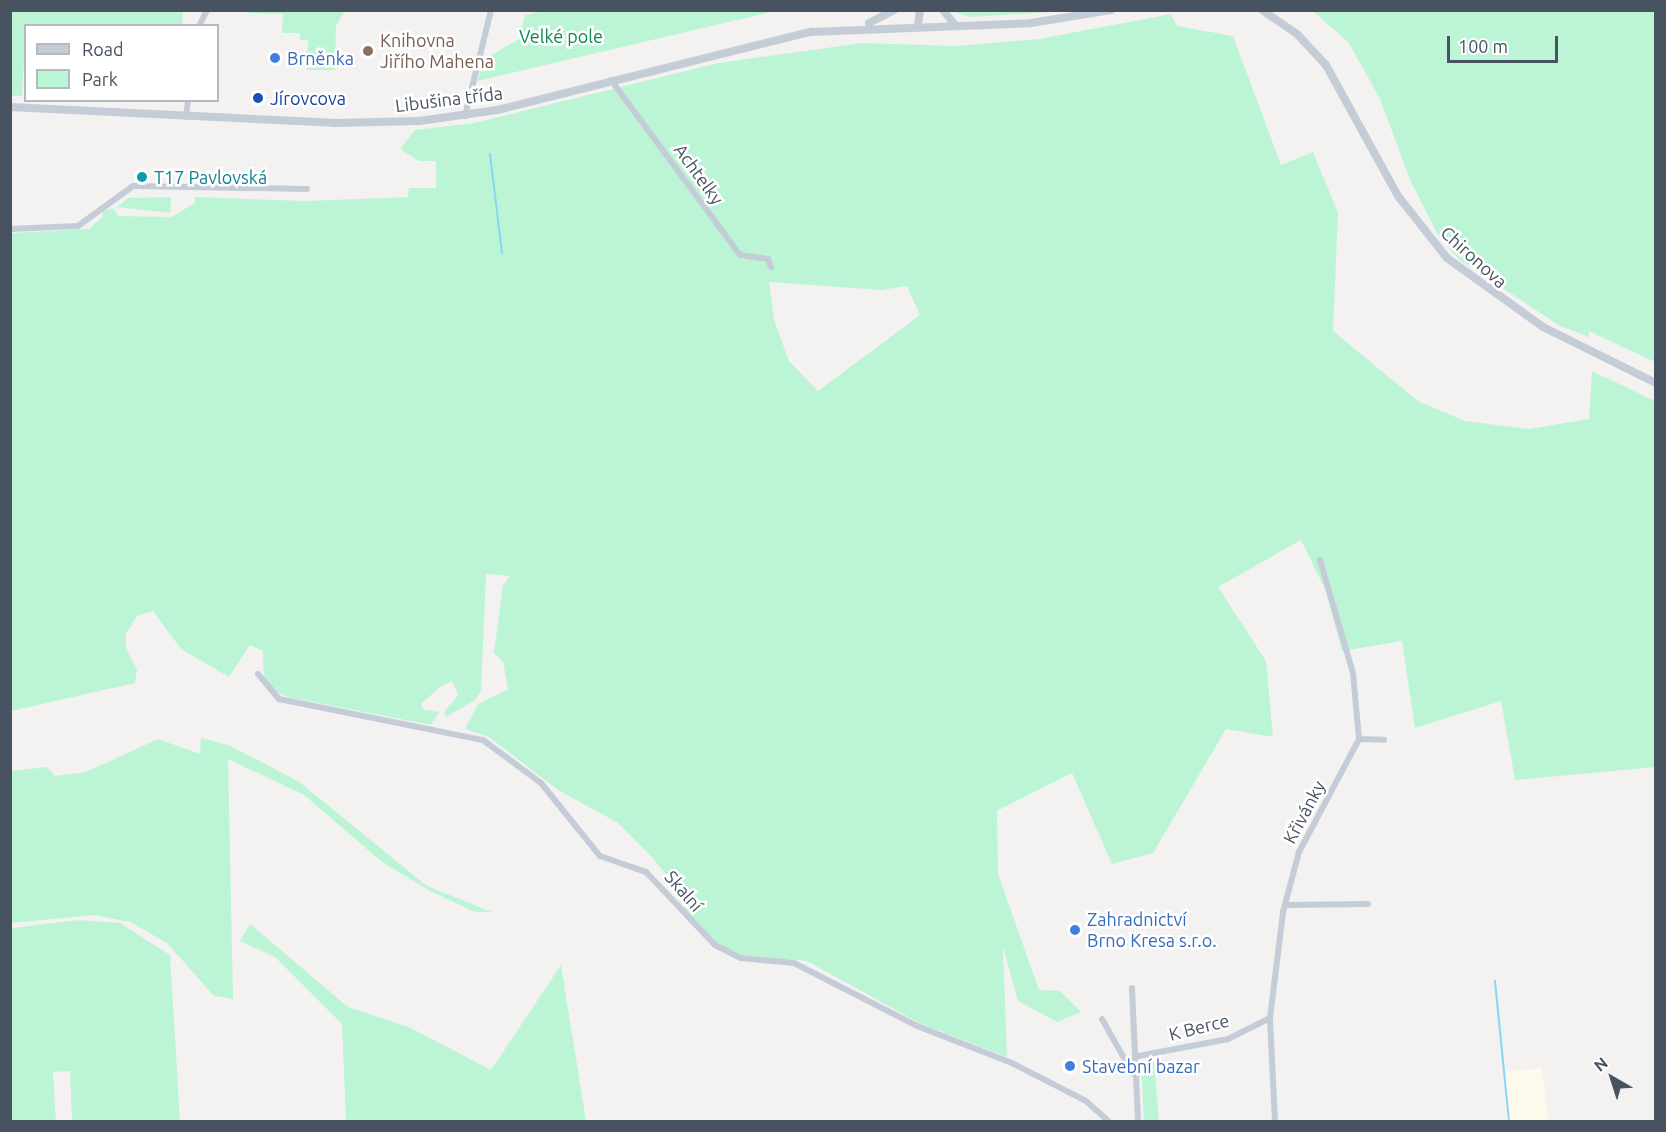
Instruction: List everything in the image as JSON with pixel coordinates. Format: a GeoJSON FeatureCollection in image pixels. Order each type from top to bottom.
{"type":"FeatureCollection","features":[{"type":"Feature","properties":{"kind":"street"},"geometry":{"type":"LineString","coordinates":[[200,24],[207,10]]}},
{"type":"Feature","properties":{"kind":"street"},"geometry":{"type":"LineString","coordinates":[[465,116],[491,10]]}},
{"type":"Feature","properties":{"kind":"street"},"geometry":{"type":"LineString","coordinates":[[859,27],[894,10]]}},
{"type":"Feature","properties":{"kind":"street"},"geometry":{"type":"LineString","coordinates":[[920,10],[918,24],[1044,22],[1111,10]]}},
{"type":"Feature","properties":{"kind":"street"},"geometry":{"type":"LineString","coordinates":[[943,10],[955,24]]}},
{"type":"Feature","properties":{"kind":"street","name":"Chironova"},"geometry":{"type":"LineString","coordinates":[[1262,10],[1297,34],[1326,65],[1398,196],[1447,258],[1533,321],[1656,383]]}},
{"type":"Feature","properties":{"kind":"street","name":"Libušina třída"},"geometry":{"type":"LineString","coordinates":[[10,107],[352,123],[465,116],[755,42],[859,27],[918,24]]}},
{"type":"Feature","properties":{"kind":"street","name":"Achtelky"},"geometry":{"type":"LineString","coordinates":[[610,80],[740,255],[768,259],[771,267]]}},
{"type":"Feature","properties":{"kind":"street"},"geometry":{"type":"LineString","coordinates":[[186,117],[188,102]]}},
{"type":"Feature","properties":{"kind":"street"},"geometry":{"type":"LineString","coordinates":[[10,229],[78,226],[133,186],[307,189]]}},
{"type":"Feature","properties":{"kind":"street"},"geometry":{"type":"LineString","coordinates":[[1320,560],[1353,673],[1359,739],[1384,741]]}},
{"type":"Feature","properties":{"kind":"street","name":"Skalní"},"geometry":{"type":"LineString","coordinates":[[258,674],[279,699],[483,740],[541,783],[600,856],[646,872],[715,945],[741,958],[794,963],[917,1026],[1012,1063],[1086,1101],[1109,1122]]}},
{"type":"Feature","properties":{"kind":"street","name":"Křivánky"},"geometry":{"type":"LineString","coordinates":[[1275,1122],[1270,1018],[1285,905],[1299,852],[1359,739]]}},
{"type":"Feature","properties":{"kind":"street"},"geometry":{"type":"LineString","coordinates":[[1285,905],[1368,904]]}},
{"type":"Feature","properties":{"kind":"street"},"geometry":{"type":"LineString","coordinates":[[1132,988],[1133,1057],[1138,1122]]}},
{"type":"Feature","properties":{"kind":"street","name":"K Berce"},"geometry":{"type":"LineString","coordinates":[[1133,1057],[1228,1039],[1270,1018]]}},
{"type":"Feature","properties":{"kind":"street"},"geometry":{"type":"LineString","coordinates":[[1102,1019],[1134,1077]]}},
{"type":"Feature","properties":{"kind":"shaded area"},"geometry":{"type":"Polygon","coordinates":[[[1542,1068],[1548,1121],[1507,1121],[1503,1072],[1542,1068]]]}},
{"type":"Feature","properties":{"kind":"green space"},"geometry":{"type":"Polygon","coordinates":[[[252,10],[438,11],[344,12],[336,26],[335,70],[307,70],[308,40],[300,40],[300,33],[282,33],[283,14],[248,13],[252,10]]]}},
{"type":"Feature","properties":{"kind":"green space","name":"Velké pole"},"geometry":{"type":"Polygon","coordinates":[[[549,10],[776,11],[477,81],[485,59],[519,39],[525,15],[549,10]]]}},
{"type":"Feature","properties":{"kind":"green space"},"geometry":{"type":"Polygon","coordinates":[[[10,11],[183,11],[182,24],[24,24],[22,96],[11,96],[10,11]]]}},
{"type":"Feature","properties":{"kind":"green space"},"geometry":{"type":"Polygon","coordinates":[[[951,11],[1066,11],[971,17],[951,11]]]}},
{"type":"Feature","properties":{"kind":"green space"},"geometry":{"type":"Polygon","coordinates":[[[1313,11],[1655,11],[1655,362],[1589,331],[1589,337],[1560,326],[1460,260],[1445,244],[1453,246],[1453,239],[1438,235],[1411,182],[1380,99],[1349,43],[1313,11]]]}},
{"type":"Feature","properties":{"kind":"green space"},"geometry":{"type":"Polygon","coordinates":[[[1171,14],[1177,26],[1233,36],[1281,165],[1313,152],[1338,213],[1333,331],[1418,401],[1465,421],[1529,429],[1589,419],[1592,371],[1655,401],[1655,767],[1515,780],[1501,701],[1415,728],[1402,641],[1342,651],[1325,589],[1301,540],[1218,587],[1266,661],[1273,737],[1226,729],[1153,853],[1112,864],[1072,773],[997,811],[998,874],[1039,990],[1060,991],[1081,1012],[1057,1022],[1018,1001],[1003,947],[1007,1057],[921,1024],[807,961],[738,955],[722,948],[683,908],[689,902],[649,854],[618,823],[558,790],[489,737],[465,729],[478,704],[508,689],[503,662],[494,653],[503,585],[510,576],[486,574],[481,690],[475,700],[446,717],[444,712],[458,695],[452,681],[440,687],[421,704],[424,710],[439,712],[431,725],[287,697],[264,685],[263,651],[250,645],[229,677],[181,649],[153,611],[137,616],[126,634],[126,649],[137,670],[135,683],[11,711],[11,233],[89,229],[103,217],[102,211],[113,208],[118,216],[171,217],[195,203],[195,197],[306,201],[408,197],[409,188],[436,188],[436,161],[419,161],[400,149],[415,130],[475,123],[718,63],[862,43],[955,46],[1039,39],[1171,14]],[[769,282],[774,320],[789,361],[818,391],[920,315],[907,286],[881,290],[769,282]]]}},
{"type":"Feature","properties":{"kind":"green space"},"geometry":{"type":"Polygon","coordinates":[[[171,197],[170,213],[117,207],[128,198],[171,197]]]}},
{"type":"Feature","properties":{"kind":"green space"},"geometry":{"type":"Polygon","coordinates":[[[201,738],[228,745],[298,781],[427,886],[492,912],[475,912],[430,891],[382,862],[304,795],[228,759],[233,999],[214,996],[167,943],[130,922],[94,915],[11,923],[11,771],[47,767],[55,776],[86,772],[158,739],[200,754],[201,738]]]}},
{"type":"Feature","properties":{"kind":"green space"},"geometry":{"type":"Polygon","coordinates":[[[79,920],[120,923],[170,955],[180,1121],[72,1121],[70,1071],[53,1072],[56,1121],[11,1121],[11,928],[79,920]]]}},
{"type":"Feature","properties":{"kind":"green space"},"geometry":{"type":"Polygon","coordinates":[[[250,924],[348,1007],[411,1028],[491,1070],[561,965],[586,1121],[346,1121],[342,1024],[275,957],[240,941],[250,924]]]}},
{"type":"Feature","properties":{"kind":"green space"},"geometry":{"type":"Polygon","coordinates":[[[1154,1059],[1159,1121],[1144,1121],[1141,1063],[1154,1059]]]}},
{"type":"Feature","properties":{"kind":"waterway"},"geometry":{"type":"LineString","coordinates":[[490,154],[502,253]]}},
{"type":"Feature","properties":{"kind":"waterway"},"geometry":{"type":"LineString","coordinates":[[1495,981],[1509,1122]]}},
{"type":"Feature","properties":{"kind":"place","name":"Knihovna Jiřího Mahena"},"geometry":{"type":"Point","coordinates":[368,51]}},
{"type":"Feature","properties":{"kind":"place","name":"Brněnka"},"geometry":{"type":"Point","coordinates":[275,58]}},
{"type":"Feature","properties":{"kind":"place","name":"Jírovcova"},"geometry":{"type":"Point","coordinates":[258,98]}},
{"type":"Feature","properties":{"kind":"place","name":"T17 Pavlovská"},"geometry":{"type":"Point","coordinates":[142,177]}},
{"type":"Feature","properties":{"kind":"place","name":"Zahradnictví Brno Kresa s.r.o."},"geometry":{"type":"Point","coordinates":[1075,930]}},
{"type":"Feature","properties":{"kind":"place","name":"Stavební bazar"},"geometry":{"type":"Point","coordinates":[1070,1066]}}]}
